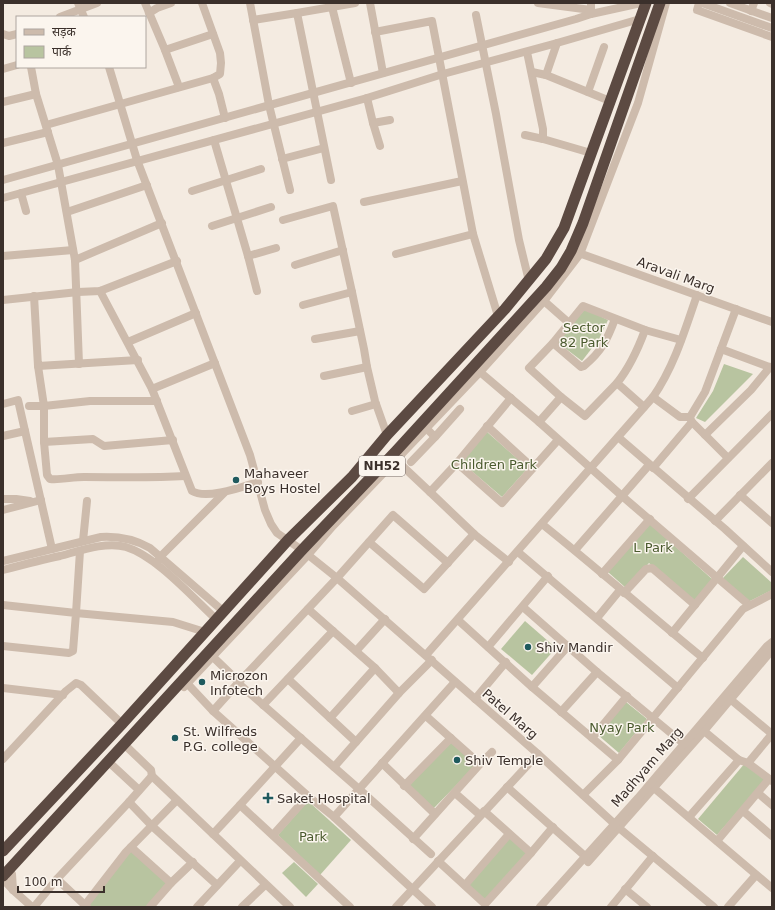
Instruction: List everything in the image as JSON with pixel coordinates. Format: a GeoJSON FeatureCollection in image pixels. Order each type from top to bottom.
{"type":"FeatureCollection","features":[{"type":"Feature","properties":{"kind":"highway","name":"NH52"},"geometry":{"type":"LineString","coordinates":[[3,851],[9,839],[122,724],[288,540],[352,477],[387,435],[498,316],[546,259],[564,228],[646,3]]}},
{"type":"Feature","properties":{"kind":"highway","name":"NH52"},"geometry":{"type":"LineString","coordinates":[[6,877],[305,552],[576,252],[584,223],[660,3]]}},
{"type":"Feature","properties":{"kind":"street"},"geometry":{"type":"LineString","coordinates":[[63,16],[97,3]]}},
{"type":"Feature","properties":{"kind":"street"},"geometry":{"type":"LineString","coordinates":[[145,3],[166,50],[178,87]]}},
{"type":"Feature","properties":{"kind":"street"},"geometry":{"type":"LineString","coordinates":[[149,13],[157,8],[171,3]]}},
{"type":"Feature","properties":{"kind":"street"},"geometry":{"type":"LineString","coordinates":[[3,143],[120,104],[213,78],[220,74],[220,53],[202,3]]}},
{"type":"Feature","properties":{"kind":"street"},"geometry":{"type":"LineString","coordinates":[[250,3],[269,105],[290,190]]}},
{"type":"Feature","properties":{"kind":"street"},"geometry":{"type":"LineString","coordinates":[[253,20],[298,13],[332,5],[355,3]]}},
{"type":"Feature","properties":{"kind":"street"},"geometry":{"type":"LineString","coordinates":[[370,3],[383,73]]}},
{"type":"Feature","properties":{"kind":"street"},"geometry":{"type":"LineString","coordinates":[[538,3],[591,9]]}},
{"type":"Feature","properties":{"kind":"street"},"geometry":{"type":"LineString","coordinates":[[3,180],[313,92],[351,83],[482,46],[591,9],[641,3]]}},
{"type":"Feature","properties":{"kind":"street"},"geometry":{"type":"LineString","coordinates":[[152,776],[56,879],[33,907],[13,890],[6,877],[128,748],[185,682],[212,656],[305,552],[480,372],[544,301],[576,252],[638,103],[666,3]]}},
{"type":"Feature","properties":{"kind":"street"},"geometry":{"type":"LineString","coordinates":[[699,3],[697,10],[772,37]]}},
{"type":"Feature","properties":{"kind":"street"},"geometry":{"type":"LineString","coordinates":[[702,3],[772,28]]}},
{"type":"Feature","properties":{"kind":"street"},"geometry":{"type":"LineString","coordinates":[[730,3],[752,7],[772,18]]}},
{"type":"Feature","properties":{"kind":"street"},"geometry":{"type":"LineString","coordinates":[[332,5],[351,83]]}},
{"type":"Feature","properties":{"kind":"street"},"geometry":{"type":"LineString","coordinates":[[298,13],[331,180]]}},
{"type":"Feature","properties":{"kind":"street"},"geometry":{"type":"LineString","coordinates":[[476,15],[519,240],[529,281]]}},
{"type":"Feature","properties":{"kind":"street"},"geometry":{"type":"LineString","coordinates":[[3,198],[367,98],[443,74],[527,52],[640,19]]}},
{"type":"Feature","properties":{"kind":"street"},"geometry":{"type":"LineString","coordinates":[[375,32],[432,21],[473,234],[498,316]]}},
{"type":"Feature","properties":{"kind":"street"},"geometry":{"type":"LineString","coordinates":[[3,34],[9,36],[16,34]]}},
{"type":"Feature","properties":{"kind":"street"},"geometry":{"type":"LineString","coordinates":[[166,50],[213,34]]}},
{"type":"Feature","properties":{"kind":"street"},"geometry":{"type":"LineString","coordinates":[[546,75],[557,43]]}},
{"type":"Feature","properties":{"kind":"street"},"geometry":{"type":"LineString","coordinates":[[588,92],[604,47]]}},
{"type":"Feature","properties":{"kind":"street"},"geometry":{"type":"LineString","coordinates":[[527,52],[543,130],[543,139]]}},
{"type":"Feature","properties":{"kind":"street"},"geometry":{"type":"LineString","coordinates":[[3,69],[16,65]]}},
{"type":"Feature","properties":{"kind":"street"},"geometry":{"type":"LineString","coordinates":[[31,68],[36,94],[58,165],[60,183],[75,260],[78,292],[79,364]]}},
{"type":"Feature","properties":{"kind":"street","name":"Patel Marg"},"geometry":{"type":"LineString","coordinates":[[109,68],[132,143],[147,185],[250,455],[265,510],[277,533],[305,552],[385,619],[617,826],[714,907]]}},
{"type":"Feature","properties":{"kind":"street"},"geometry":{"type":"LineString","coordinates":[[532,72],[546,75],[610,101]]}},
{"type":"Feature","properties":{"kind":"street"},"geometry":{"type":"LineString","coordinates":[[213,78],[225,118]]}},
{"type":"Feature","properties":{"kind":"street"},"geometry":{"type":"LineString","coordinates":[[3,102],[36,94]]}},
{"type":"Feature","properties":{"kind":"street"},"geometry":{"type":"LineString","coordinates":[[367,98],[380,146]]}},
{"type":"Feature","properties":{"kind":"street"},"geometry":{"type":"LineString","coordinates":[[373,123],[390,120]]}},
{"type":"Feature","properties":{"kind":"street"},"geometry":{"type":"LineString","coordinates":[[525,135],[591,153]]}},
{"type":"Feature","properties":{"kind":"street"},"geometry":{"type":"LineString","coordinates":[[214,140],[257,291]]}},
{"type":"Feature","properties":{"kind":"street"},"geometry":{"type":"LineString","coordinates":[[282,159],[324,148]]}},
{"type":"Feature","properties":{"kind":"street"},"geometry":{"type":"LineString","coordinates":[[192,190],[261,169]]}},
{"type":"Feature","properties":{"kind":"street"},"geometry":{"type":"LineString","coordinates":[[364,202],[462,181]]}},
{"type":"Feature","properties":{"kind":"street"},"geometry":{"type":"LineString","coordinates":[[66,212],[147,185]]}},
{"type":"Feature","properties":{"kind":"street"},"geometry":{"type":"LineString","coordinates":[[21,194],[26,211]]}},
{"type":"Feature","properties":{"kind":"street"},"geometry":{"type":"LineString","coordinates":[[283,220],[333,206],[360,331],[366,367],[376,404],[387,435]]}},
{"type":"Feature","properties":{"kind":"street"},"geometry":{"type":"LineString","coordinates":[[212,226],[271,207]]}},
{"type":"Feature","properties":{"kind":"street"},"geometry":{"type":"LineString","coordinates":[[75,260],[162,223]]}},
{"type":"Feature","properties":{"kind":"street"},"geometry":{"type":"LineString","coordinates":[[396,254],[473,234]]}},
{"type":"Feature","properties":{"kind":"street"},"geometry":{"type":"LineString","coordinates":[[248,256],[276,248]]}},
{"type":"Feature","properties":{"kind":"street"},"geometry":{"type":"LineString","coordinates":[[3,256],[73,250]]}},
{"type":"Feature","properties":{"kind":"street"},"geometry":{"type":"LineString","coordinates":[[295,265],[343,250]]}},
{"type":"Feature","properties":{"kind":"street","name":"Aravali Marg"},"geometry":{"type":"LineString","coordinates":[[576,252],[772,322]]}},
{"type":"Feature","properties":{"kind":"street"},"geometry":{"type":"LineString","coordinates":[[3,300],[100,291],[176,261]]}},
{"type":"Feature","properties":{"kind":"street"},"geometry":{"type":"LineString","coordinates":[[100,291],[138,360],[152,389],[193,492],[224,493],[258,482]]}},
{"type":"Feature","properties":{"kind":"street"},"geometry":{"type":"LineString","coordinates":[[303,305],[352,292]]}},
{"type":"Feature","properties":{"kind":"street"},"geometry":{"type":"LineString","coordinates":[[334,767],[429,658],[458,620],[653,397],[670,368],[697,295]]}},
{"type":"Feature","properties":{"kind":"street"},"geometry":{"type":"LineString","coordinates":[[34,296],[38,366],[44,406],[44,442],[47,475],[50,479],[58,480],[78,477],[152,478],[186,476]]}},
{"type":"Feature","properties":{"kind":"street"},"geometry":{"type":"LineString","coordinates":[[544,301],[569,323]]}},
{"type":"Feature","properties":{"kind":"street"},"geometry":{"type":"LineString","coordinates":[[645,330],[626,372],[585,416],[529,368],[553,343],[583,306],[645,330],[681,340]]}},
{"type":"Feature","properties":{"kind":"street"},"geometry":{"type":"LineString","coordinates":[[575,550],[691,420],[705,392],[736,309]]}},
{"type":"Feature","properties":{"kind":"street"},"geometry":{"type":"LineString","coordinates":[[128,342],[196,313]]}},
{"type":"Feature","properties":{"kind":"street"},"geometry":{"type":"LineString","coordinates":[[553,343],[581,367],[584,366],[602,348],[607,340],[615,319]]}},
{"type":"Feature","properties":{"kind":"street"},"geometry":{"type":"LineString","coordinates":[[315,339],[360,331]]}},
{"type":"Feature","properties":{"kind":"street"},"geometry":{"type":"LineString","coordinates":[[705,435],[771,368],[721,350]]}},
{"type":"Feature","properties":{"kind":"street"},"geometry":{"type":"LineString","coordinates":[[38,366],[138,360]]}},
{"type":"Feature","properties":{"kind":"street"},"geometry":{"type":"LineString","coordinates":[[152,389],[215,363]]}},
{"type":"Feature","properties":{"kind":"street"},"geometry":{"type":"LineString","coordinates":[[324,376],[366,367]]}},
{"type":"Feature","properties":{"kind":"street"},"geometry":{"type":"LineString","coordinates":[[480,372],[539,422],[590,469],[749,605]]}},
{"type":"Feature","properties":{"kind":"street"},"geometry":{"type":"LineString","coordinates":[[617,383],[644,407]]}},
{"type":"Feature","properties":{"kind":"street"},"geometry":{"type":"LineString","coordinates":[[539,422],[561,396]]}},
{"type":"Feature","properties":{"kind":"street"},"geometry":{"type":"LineString","coordinates":[[653,397],[680,417],[691,420],[728,458]]}},
{"type":"Feature","properties":{"kind":"street"},"geometry":{"type":"LineString","coordinates":[[430,492],[457,463],[511,398]]}},
{"type":"Feature","properties":{"kind":"street"},"geometry":{"type":"LineString","coordinates":[[3,404],[18,400],[37,501],[52,549]]}},
{"type":"Feature","properties":{"kind":"street"},"geometry":{"type":"LineString","coordinates":[[29,406],[44,406],[90,401],[157,401]]}},
{"type":"Feature","properties":{"kind":"street"},"geometry":{"type":"LineString","coordinates":[[352,411],[376,404]]}},
{"type":"Feature","properties":{"kind":"street"},"geometry":{"type":"LineString","coordinates":[[411,462],[460,409]]}},
{"type":"Feature","properties":{"kind":"street"},"geometry":{"type":"LineString","coordinates":[[688,499],[772,414]]}},
{"type":"Feature","properties":{"kind":"street"},"geometry":{"type":"LineString","coordinates":[[487,426],[533,468]]}},
{"type":"Feature","properties":{"kind":"street"},"geometry":{"type":"LineString","coordinates":[[426,428],[435,437]]}},
{"type":"Feature","properties":{"kind":"street"},"geometry":{"type":"LineString","coordinates":[[3,436],[25,431]]}},
{"type":"Feature","properties":{"kind":"street"},"geometry":{"type":"LineString","coordinates":[[618,438],[772,572]]}},
{"type":"Feature","properties":{"kind":"street"},"geometry":{"type":"LineString","coordinates":[[44,442],[93,439],[104,446],[173,440]]}},
{"type":"Feature","properties":{"kind":"street"},"geometry":{"type":"LineString","coordinates":[[457,463],[502,503],[558,440]]}},
{"type":"Feature","properties":{"kind":"street"},"geometry":{"type":"LineString","coordinates":[[396,460],[474,534],[509,562]]}},
{"type":"Feature","properties":{"kind":"street"},"geometry":{"type":"LineString","coordinates":[[715,521],[772,463]]}},
{"type":"Feature","properties":{"kind":"street"},"geometry":{"type":"LineString","coordinates":[[158,560],[224,493]]}},
{"type":"Feature","properties":{"kind":"street"},"geometry":{"type":"LineString","coordinates":[[740,495],[769,520],[772,511]]}},
{"type":"Feature","properties":{"kind":"street"},"geometry":{"type":"LineString","coordinates":[[3,499],[37,501]]}},
{"type":"Feature","properties":{"kind":"street"},"geometry":{"type":"LineString","coordinates":[[3,510],[37,501]]}},
{"type":"Feature","properties":{"kind":"street"},"geometry":{"type":"LineString","coordinates":[[83,541],[87,501]]}},
{"type":"Feature","properties":{"kind":"street"},"geometry":{"type":"LineString","coordinates":[[213,711],[394,515],[448,563]]}},
{"type":"Feature","properties":{"kind":"street"},"geometry":{"type":"LineString","coordinates":[[602,574],[650,519]]}},
{"type":"Feature","properties":{"kind":"street"},"geometry":{"type":"LineString","coordinates":[[542,524],[703,658]]}},
{"type":"Feature","properties":{"kind":"street"},"geometry":{"type":"LineString","coordinates":[[369,542],[424,589],[474,534]]}},
{"type":"Feature","properties":{"kind":"street"},"geometry":{"type":"LineString","coordinates":[[3,561],[101,537],[114,536],[138,541],[150,548],[158,560],[220,615]]}},
{"type":"Feature","properties":{"kind":"street"},"geometry":{"type":"LineString","coordinates":[[3,570],[110,545],[124,546],[158,560]]}},
{"type":"Feature","properties":{"kind":"street"},"geometry":{"type":"LineString","coordinates":[[672,633],[743,546]]}},
{"type":"Feature","properties":{"kind":"street"},"geometry":{"type":"LineString","coordinates":[[3,646],[69,653],[73,651],[80,551]]}},
{"type":"Feature","properties":{"kind":"street"},"geometry":{"type":"LineString","coordinates":[[518,552],[678,688]]}},
{"type":"Feature","properties":{"kind":"street"},"geometry":{"type":"LineString","coordinates":[[596,618],[646,569],[652,568],[695,605]]}},
{"type":"Feature","properties":{"kind":"street"},"geometry":{"type":"LineString","coordinates":[[488,647],[548,576]]}},
{"type":"Feature","properties":{"kind":"street"},"geometry":{"type":"LineString","coordinates":[[583,795],[618,760],[743,609],[772,594]]}},
{"type":"Feature","properties":{"kind":"street"},"geometry":{"type":"LineString","coordinates":[[3,605],[173,622],[205,632]]}},
{"type":"Feature","properties":{"kind":"street"},"geometry":{"type":"LineString","coordinates":[[523,607],[597,672],[684,744]]}},
{"type":"Feature","properties":{"kind":"street"},"geometry":{"type":"LineString","coordinates":[[308,609],[375,668],[399,693]]}},
{"type":"Feature","properties":{"kind":"street"},"geometry":{"type":"LineString","coordinates":[[356,651],[385,619]]}},
{"type":"Feature","properties":{"kind":"street"},"geometry":{"type":"LineString","coordinates":[[458,620],[532,687],[618,760]]}},
{"type":"Feature","properties":{"kind":"street"},"geometry":{"type":"LineString","coordinates":[[263,705],[333,631]]}},
{"type":"Feature","properties":{"kind":"street","name":"Madhyam Marg"},"geometry":{"type":"LineString","coordinates":[[547,907],[617,826],[638,798],[767,646],[772,642]]}},
{"type":"Feature","properties":{"kind":"street"},"geometry":{"type":"LineString","coordinates":[[532,687],[568,646]]}},
{"type":"Feature","properties":{"kind":"street","name":"Madhyam Marg"},"geometry":{"type":"LineString","coordinates":[[540,907],[586,857],[654,788],[772,650]]}},
{"type":"Feature","properties":{"kind":"street"},"geometry":{"type":"LineString","coordinates":[[212,656],[238,683],[431,854]]}},
{"type":"Feature","properties":{"kind":"street"},"geometry":{"type":"LineString","coordinates":[[475,699],[506,662]]}},
{"type":"Feature","properties":{"kind":"street"},"geometry":{"type":"LineString","coordinates":[[330,718],[375,668]]}},
{"type":"Feature","properties":{"kind":"street"},"geometry":{"type":"LineString","coordinates":[[561,712],[597,672]]}},
{"type":"Feature","properties":{"kind":"street"},"geometry":{"type":"LineString","coordinates":[[288,679],[356,742]]}},
{"type":"Feature","properties":{"kind":"street"},"geometry":{"type":"LineString","coordinates":[[185,682],[213,711],[308,796],[334,817],[432,907]]}},
{"type":"Feature","properties":{"kind":"street"},"geometry":{"type":"LineString","coordinates":[[334,817],[455,682]]}},
{"type":"Feature","properties":{"kind":"street"},"geometry":{"type":"LineString","coordinates":[[3,759],[76,683],[82,685],[122,724]]}},
{"type":"Feature","properties":{"kind":"street"},"geometry":{"type":"LineString","coordinates":[[3,695],[6,688],[63,695]]}},
{"type":"Feature","properties":{"kind":"street"},"geometry":{"type":"LineString","coordinates":[[592,738],[627,696]]}},
{"type":"Feature","properties":{"kind":"street"},"geometry":{"type":"LineString","coordinates":[[730,699],[772,734],[748,762]]}},
{"type":"Feature","properties":{"kind":"street"},"geometry":{"type":"LineString","coordinates":[[426,716],[480,764]]}},
{"type":"Feature","properties":{"kind":"street"},"geometry":{"type":"LineString","coordinates":[[704,730],[739,760],[748,762],[771,780],[717,841]]}},
{"type":"Feature","properties":{"kind":"street"},"geometry":{"type":"LineString","coordinates":[[213,834],[301,738]]}},
{"type":"Feature","properties":{"kind":"street"},"geometry":{"type":"LineString","coordinates":[[404,786],[451,738]]}},
{"type":"Feature","properties":{"kind":"street"},"geometry":{"type":"LineString","coordinates":[[128,748],[151,770],[152,776],[265,885],[290,907]]}},
{"type":"Feature","properties":{"kind":"street"},"geometry":{"type":"LineString","coordinates":[[413,839],[492,752]]}},
{"type":"Feature","properties":{"kind":"street"},"geometry":{"type":"LineString","coordinates":[[396,907],[538,754]]}},
{"type":"Feature","properties":{"kind":"street"},"geometry":{"type":"LineString","coordinates":[[689,817],[739,760]]}},
{"type":"Feature","properties":{"kind":"street"},"geometry":{"type":"LineString","coordinates":[[382,763],[404,786],[435,814]]}},
{"type":"Feature","properties":{"kind":"street"},"geometry":{"type":"LineString","coordinates":[[112,765],[139,790]]}},
{"type":"Feature","properties":{"kind":"street"},"geometry":{"type":"LineString","coordinates":[[507,787],[586,857]]}},
{"type":"Feature","properties":{"kind":"street"},"geometry":{"type":"LineString","coordinates":[[654,788],[772,888]]}},
{"type":"Feature","properties":{"kind":"street"},"geometry":{"type":"LineString","coordinates":[[455,793],[510,834],[531,853]]}},
{"type":"Feature","properties":{"kind":"street"},"geometry":{"type":"LineString","coordinates":[[758,793],[772,805]]}},
{"type":"Feature","properties":{"kind":"street"},"geometry":{"type":"LineString","coordinates":[[273,835],[308,796]]}},
{"type":"Feature","properties":{"kind":"street"},"geometry":{"type":"LineString","coordinates":[[56,879],[86,906],[131,847],[177,800]]}},
{"type":"Feature","properties":{"kind":"street"},"geometry":{"type":"LineString","coordinates":[[129,802],[152,826],[217,885]]}},
{"type":"Feature","properties":{"kind":"street"},"geometry":{"type":"LineString","coordinates":[[240,805],[350,907]]}},
{"type":"Feature","properties":{"kind":"street"},"geometry":{"type":"LineString","coordinates":[[743,811],[772,836]]}},
{"type":"Feature","properties":{"kind":"street"},"geometry":{"type":"LineString","coordinates":[[438,861],[486,904],[553,827]]}},
{"type":"Feature","properties":{"kind":"street"},"geometry":{"type":"LineString","coordinates":[[465,885],[510,834]]}},
{"type":"Feature","properties":{"kind":"street"},"geometry":{"type":"LineString","coordinates":[[131,847],[171,883]]}},
{"type":"Feature","properties":{"kind":"street"},"geometry":{"type":"LineString","coordinates":[[613,906],[625,889],[653,856]]}},
{"type":"Feature","properties":{"kind":"street"},"geometry":{"type":"LineString","coordinates":[[197,907],[240,861]]}},
{"type":"Feature","properties":{"kind":"street"},"geometry":{"type":"LineString","coordinates":[[150,907],[171,883],[193,862]]}},
{"type":"Feature","properties":{"kind":"street"},"geometry":{"type":"LineString","coordinates":[[728,907],[756,875]]}},
{"type":"Feature","properties":{"kind":"street"},"geometry":{"type":"LineString","coordinates":[[242,907],[265,885]]}},
{"type":"Feature","properties":{"kind":"street"},"geometry":{"type":"LineString","coordinates":[[625,889],[647,907]]}},
{"type":"Feature","properties":{"kind":"green space","name":"Sector 82 Park"},"geometry":{"type":"Polygon","coordinates":[[[585,309],[608,320],[599,339],[582,361],[557,342],[585,309]]]}},
{"type":"Feature","properties":{"kind":"green space"},"geometry":{"type":"Polygon","coordinates":[[[724,364],[753,374],[705,422],[696,418],[713,391],[724,364]]]}},
{"type":"Feature","properties":{"kind":"green space","name":"Children Park"},"geometry":{"type":"Polygon","coordinates":[[[486,431],[528,468],[502,497],[460,461],[486,431]]]}},
{"type":"Feature","properties":{"kind":"green space","name":"L Park"},"geometry":{"type":"Polygon","coordinates":[[[650,524],[712,579],[693,602],[649,563],[626,588],[608,572],[650,524]]]}},
{"type":"Feature","properties":{"kind":"green space"},"geometry":{"type":"Polygon","coordinates":[[[743,557],[772,583],[772,590],[748,602],[722,579],[743,557]]]}},
{"type":"Feature","properties":{"kind":"green space","name":"Shiv Mandir"},"geometry":{"type":"Polygon","coordinates":[[[525,621],[556,648],[532,675],[501,649],[525,621]]]}},
{"type":"Feature","properties":{"kind":"green space","name":"Nyay Park"},"geometry":{"type":"Polygon","coordinates":[[[626,702],[647,719],[619,753],[598,735],[626,702]]]}},
{"type":"Feature","properties":{"kind":"green space"},"geometry":{"type":"Polygon","coordinates":[[[452,742],[477,764],[433,809],[409,785],[452,742]]]}},
{"type":"Feature","properties":{"kind":"green space"},"geometry":{"type":"Polygon","coordinates":[[[745,763],[766,779],[717,835],[698,819],[745,763]]]}},
{"type":"Feature","properties":{"kind":"green space","name":"Park"},"geometry":{"type":"Polygon","coordinates":[[[308,801],[351,840],[320,875],[278,835],[308,801]]]}},
{"type":"Feature","properties":{"kind":"green space"},"geometry":{"type":"Polygon","coordinates":[[[509,834],[531,853],[485,904],[465,885],[509,834]]]}},
{"type":"Feature","properties":{"kind":"green space"},"geometry":{"type":"Polygon","coordinates":[[[131,847],[171,883],[150,907],[87,907],[131,847]]]}},
{"type":"Feature","properties":{"kind":"green space","name":"Park"},"geometry":{"type":"Polygon","coordinates":[[[294,862],[318,884],[306,897],[282,873],[294,862]]]}},
{"type":"Feature","properties":{"kind":"place","name":"Mahaveer Boys Hostel"},"geometry":{"type":"Point","coordinates":[236,480]}},
{"type":"Feature","properties":{"kind":"place","name":"Shiv Mandir"},"geometry":{"type":"Point","coordinates":[528,647]}},
{"type":"Feature","properties":{"kind":"place","name":"Microzon Infotech"},"geometry":{"type":"Point","coordinates":[202,682]}},
{"type":"Feature","properties":{"kind":"place","name":"St. Wilfreds P.G. college"},"geometry":{"type":"Point","coordinates":[175,738]}},
{"type":"Feature","properties":{"kind":"place","name":"Shiv Temple"},"geometry":{"type":"Point","coordinates":[457,760]}},
{"type":"Feature","properties":{"kind":"place","name":"Saket Hospital"},"geometry":{"type":"Point","coordinates":[268,798]}}]}
